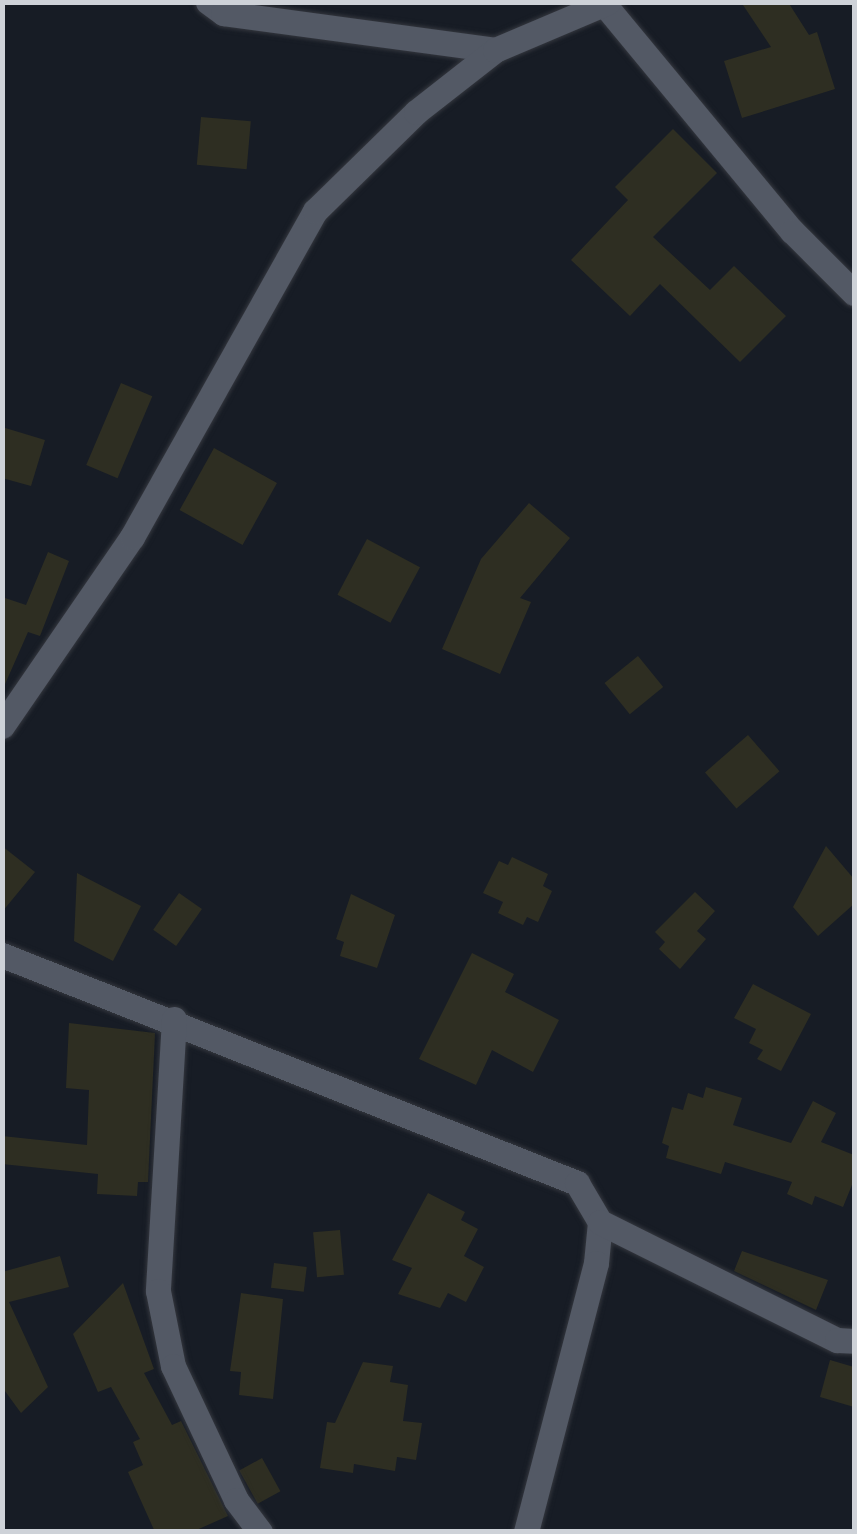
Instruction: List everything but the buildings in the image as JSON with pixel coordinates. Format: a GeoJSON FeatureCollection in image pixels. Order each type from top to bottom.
{"type":"FeatureCollection","features":[{"type":"Feature","properties":{"kind":"street"},"geometry":{"type":"LineString","coordinates":[[208,2],[222,12],[495,50]]}},
{"type":"Feature","properties":{"kind":"street"},"geometry":{"type":"LineString","coordinates":[[2,726],[132,536],[315,211],[416,112],[495,50],[606,3],[792,232],[854,293]]}},
{"type":"Feature","properties":{"kind":"street"},"geometry":{"type":"LineString","coordinates":[[2,955],[174,1019],[576,1182],[600,1222],[837,1340],[854,1341]]}},
{"type":"Feature","properties":{"kind":"street"},"geometry":{"type":"LineString","coordinates":[[174,1019],[158,1291],[172,1366],[236,1500],[260,1532]]}},
{"type":"Feature","properties":{"kind":"street"},"geometry":{"type":"LineString","coordinates":[[526,1532],[596,1263],[600,1222]]}}]}
